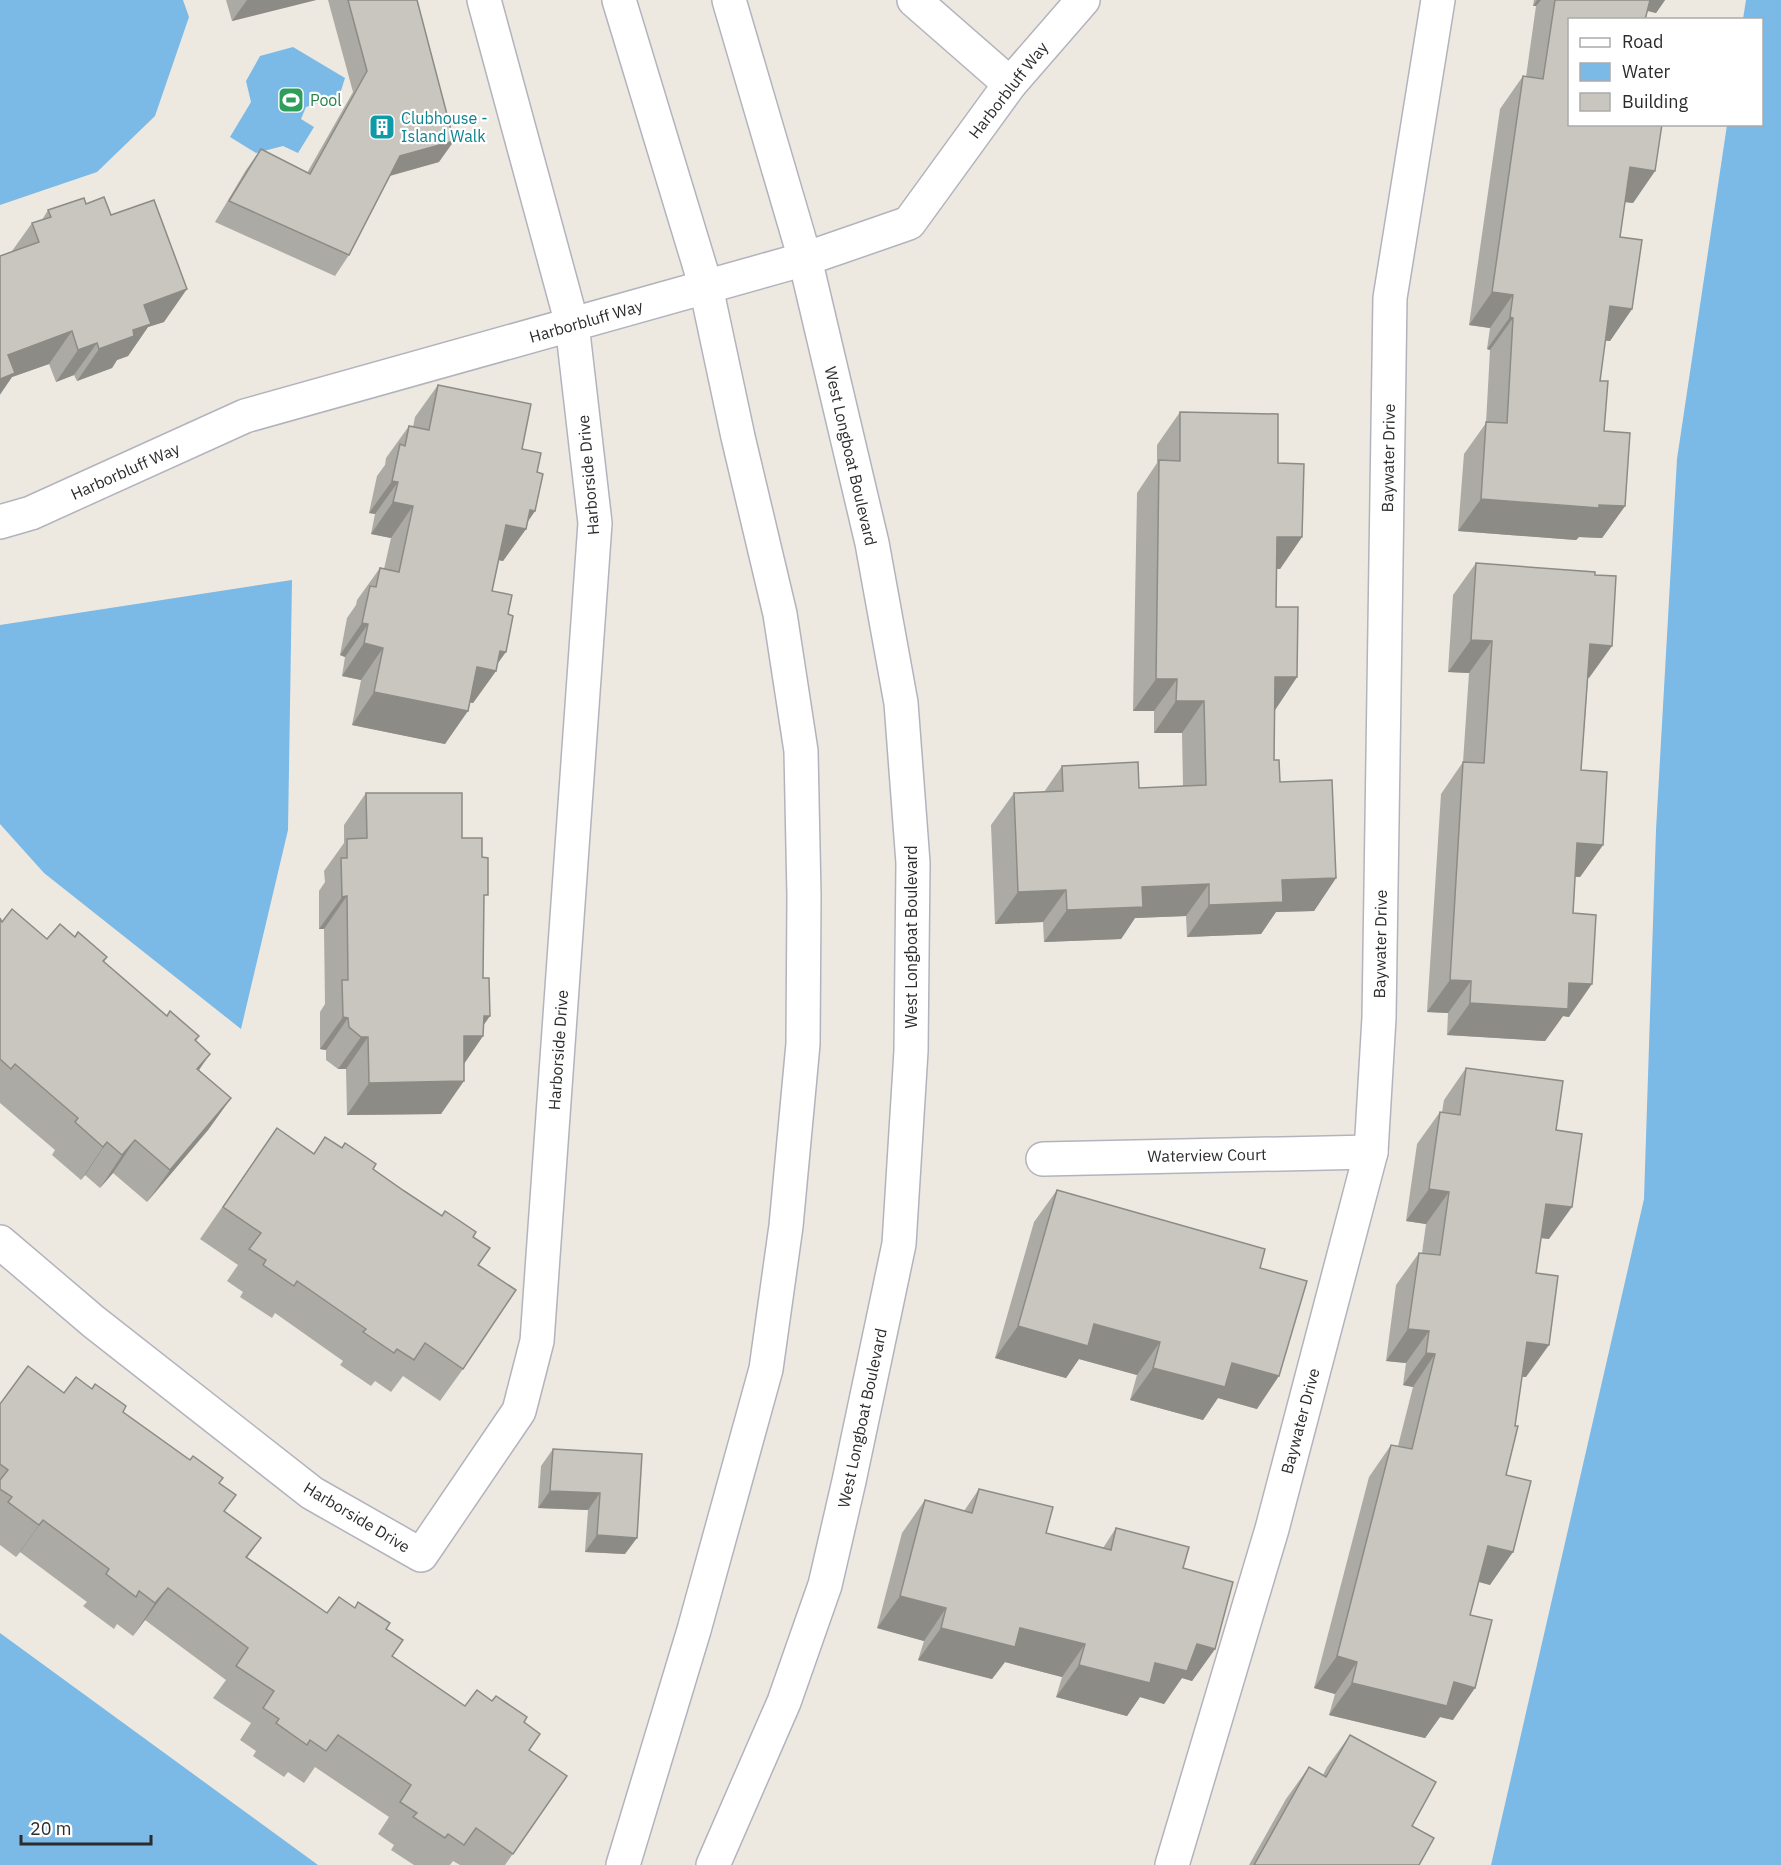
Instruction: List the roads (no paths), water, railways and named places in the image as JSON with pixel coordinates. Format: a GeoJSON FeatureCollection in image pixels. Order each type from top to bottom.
{"type":"FeatureCollection","features":[{"type":"Feature","properties":{"kind":"street","name":"Harborside Drive"},"geometry":{"type":"LineString","coordinates":[[0,1242],[94,1322],[312,1493],[421,1555],[519,1411],[537,1341],[595,523],[572,324],[484,0]]}},
{"type":"Feature","properties":{"kind":"street"},"geometry":{"type":"LineString","coordinates":[[619,0],[705,287],[780,614],[801,751],[804,896],[804,1044],[786,1226],[766,1369],[694,1630],[623,1865]]}},
{"type":"Feature","properties":{"kind":"street","name":"West Longboat Boulevard"},"geometry":{"type":"LineString","coordinates":[[713,1865],[784,1702],[825,1585],[898,1244],[911,1051],[913,863],[901,703],[872,543],[805,259],[729,0]]}},
{"type":"Feature","properties":{"kind":"street"},"geometry":{"type":"LineString","coordinates":[[914,0],[1010,84]]}},
{"type":"Feature","properties":{"kind":"street","name":"Harborbluff Way"},"geometry":{"type":"LineString","coordinates":[[0,522],[32,513],[245,416],[805,259],[909,223],[1010,84],[1083,0]]}},
{"type":"Feature","properties":{"kind":"street","name":"Baywater Drive"},"geometry":{"type":"LineString","coordinates":[[1172,1865],[1272,1529],[1371,1152],[1379,1018],[1390,298],[1430,2]]}},
{"type":"Feature","properties":{"kind":"street","name":"Waterview Court"},"geometry":{"type":"LineString","coordinates":[[1043,1159],[1371,1152]]}},
{"type":"Feature","properties":{"kind":"water"},"geometry":{"type":"Polygon","coordinates":[[[0,0],[183,0],[189,17],[155,116],[97,172],[0,205],[0,0]]]}},
{"type":"Feature","properties":{"kind":"water"},"geometry":{"type":"Polygon","coordinates":[[[1746,0],[1781,0],[1781,1865],[1491,1865],[1644,1199],[1656,830],[1677,459],[1727,126],[1763,126],[1763,18],[1743,18],[1746,0]]]}},
{"type":"Feature","properties":{"kind":"water","name":"Pool"},"geometry":{"type":"Polygon","coordinates":[[[293,47],[345,78],[339,97],[306,107],[301,119],[314,127],[298,153],[283,146],[256,153],[230,137],[251,102],[246,81],[260,56],[293,47]]]}},
{"type":"Feature","properties":{"kind":"water"},"geometry":{"type":"Polygon","coordinates":[[[292,580],[288,830],[241,1029],[44,873],[0,824],[0,625],[292,580]]]}},
{"type":"Feature","properties":{"kind":"water"},"geometry":{"type":"Polygon","coordinates":[[[0,1633],[318,1865],[0,1865],[0,1633]]]}},
{"type":"Feature","properties":{"kind":"place","name":"Pool"},"geometry":{"type":"Point","coordinates":[291,100]}},
{"type":"Feature","properties":{"kind":"place","name":"Clubhouse - Island Walk"},"geometry":{"type":"Point","coordinates":[382,127]}}]}
